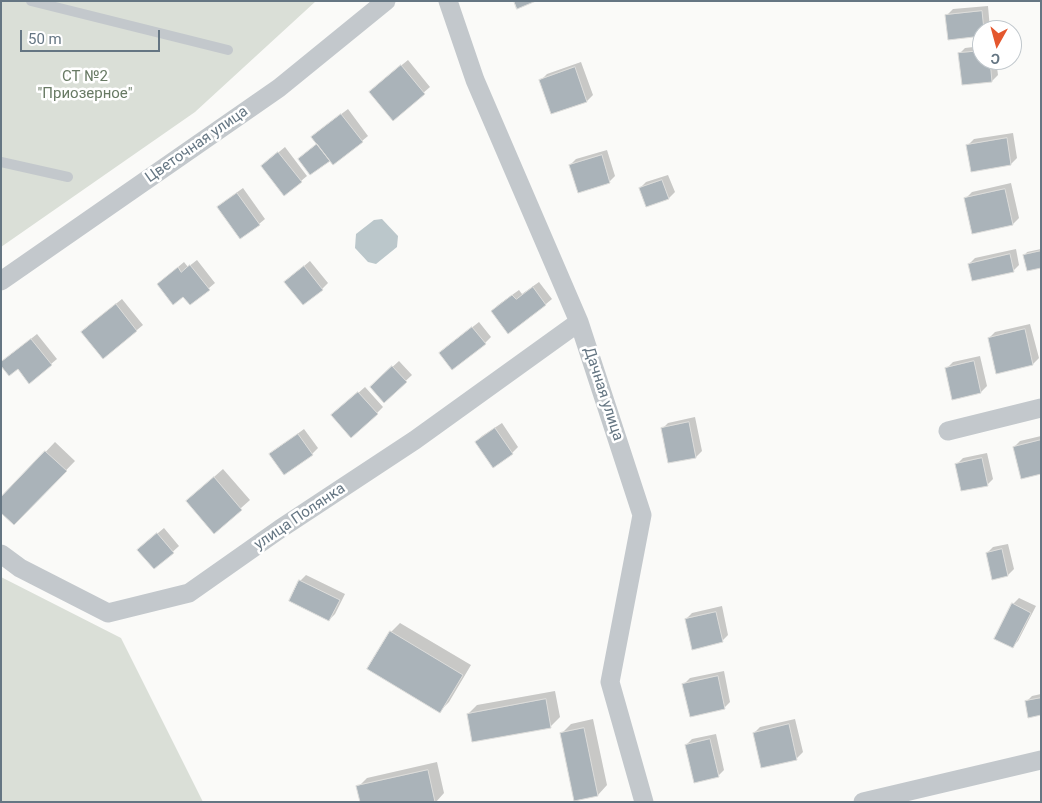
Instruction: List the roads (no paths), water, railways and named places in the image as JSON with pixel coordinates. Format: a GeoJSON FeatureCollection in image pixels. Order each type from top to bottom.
{"type":"FeatureCollection","features":[{"type":"Feature","properties":{"kind":"street","name":"Цветочная улица"},"geometry":{"type":"LineString","coordinates":[[1,281],[279,88],[386,1]]}},
{"type":"Feature","properties":{"kind":"street","name":"Дачная улица"},"geometry":{"type":"LineString","coordinates":[[448,1],[475,80],[579,322],[642,515],[610,682],[644,802]]}},
{"type":"Feature","properties":{"kind":"street","name":"улица Полянка"},"geometry":{"type":"LineString","coordinates":[[1,554],[20,568],[108,613],[188,593],[280,529],[415,440],[579,322]]}},
{"type":"Feature","properties":{"kind":"street"},"geometry":{"type":"LineString","coordinates":[[948,431],[1041,408]]}},
{"type":"Feature","properties":{"kind":"street"},"geometry":{"type":"LineString","coordinates":[[863,802],[1041,760]]}},
{"type":"Feature","properties":{"kind":"lane"},"geometry":{"type":"LineString","coordinates":[[31,1],[228,50]]}},
{"type":"Feature","properties":{"kind":"lane"},"geometry":{"type":"LineString","coordinates":[[1,162],[68,177]]}},
{"type":"Feature","properties":{"kind":"park label","name":"СТ №2 \"Приозерное\""},"geometry":{"type":"Point","coordinates":[85,86]}}]}
